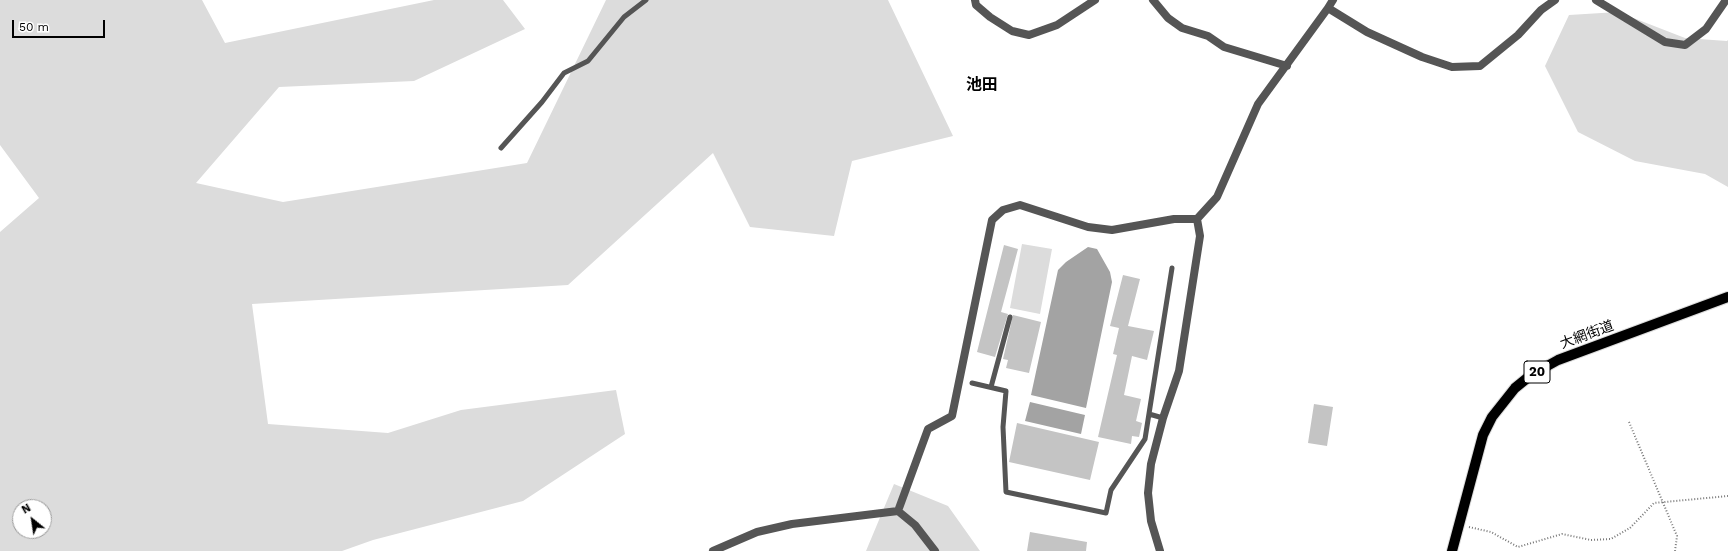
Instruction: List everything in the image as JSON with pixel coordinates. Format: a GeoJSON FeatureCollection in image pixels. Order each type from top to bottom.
{"type":"FeatureCollection","features":[{"type":"Feature","properties":{"kind":"main road","name":"大網街道"},"geometry":{"type":"LineString","coordinates":[[1452,551],[1483,435],[1492,417],[1504,401],[1531,375],[1558,360],[1728,297]]}},
{"type":"Feature","properties":{"kind":"street"},"geometry":{"type":"LineString","coordinates":[[975,0],[976,5],[990,17],[1012,31],[1029,35],[1057,24],[1095,0]]}},
{"type":"Feature","properties":{"kind":"street"},"geometry":{"type":"LineString","coordinates":[[1153,0],[1168,18],[1182,28],[1208,36],[1224,47],[1287,66]]}},
{"type":"Feature","properties":{"kind":"street"},"geometry":{"type":"LineString","coordinates":[[898,511],[928,429],[952,416],[992,220],[1003,210],[1020,205],[1088,227],[1112,230],[1174,219],[1197,219],[1218,197],[1258,104],[1287,66],[1328,8],[1332,0]]}},
{"type":"Feature","properties":{"kind":"street"},"geometry":{"type":"LineString","coordinates":[[1328,8],[1367,32],[1422,57],[1452,67],[1480,66],[1518,35],[1541,10],[1555,0]]}},
{"type":"Feature","properties":{"kind":"street"},"geometry":{"type":"LineString","coordinates":[[1596,0],[1665,42],[1685,45],[1706,29],[1726,0]]}},
{"type":"Feature","properties":{"kind":"street"},"geometry":{"type":"LineString","coordinates":[[1160,551],[1151,521],[1148,493],[1151,464],[1163,418],[1179,371],[1200,236],[1197,219]]}},
{"type":"Feature","properties":{"kind":"street"},"geometry":{"type":"LineString","coordinates":[[714,551],[757,532],[792,524],[898,511],[915,525],[935,551]]}},
{"type":"Feature","properties":{"kind":"lane"},"geometry":{"type":"LineString","coordinates":[[501,148],[542,102],[564,73],[588,61],[624,17],[646,0]]}},
{"type":"Feature","properties":{"kind":"lane"},"geometry":{"type":"LineString","coordinates":[[972,383],[1006,391],[1003,427],[1006,492],[1106,513],[1111,490],[1145,439],[1172,268]]}},
{"type":"Feature","properties":{"kind":"lane"},"geometry":{"type":"LineString","coordinates":[[991,387],[1010,317]]}},
{"type":"Feature","properties":{"kind":"lane"},"geometry":{"type":"LineString","coordinates":[[1149,414],[1163,418]]}},
{"type":"Feature","properties":{"kind":"path"},"geometry":{"type":"LineString","coordinates":[[1629,422],[1664,502],[1677,536],[1675,551]]}},
{"type":"Feature","properties":{"kind":"path"},"geometry":{"type":"LineString","coordinates":[[1460,524],[1491,532],[1518,547],[1562,534],[1591,540],[1610,539],[1630,528],[1654,503],[1728,496]]}},
{"type":"Feature","properties":{"kind":"shaded area"},"geometry":{"type":"Polygon","coordinates":[[[0,0],[202,0],[225,43],[434,0],[503,0],[525,29],[414,81],[279,87],[196,183],[283,202],[527,163],[606,0],[888,0],[953,136],[852,161],[834,236],[750,227],[713,153],[568,285],[252,304],[268,424],[388,433],[461,410],[616,390],[625,434],[523,501],[373,540],[342,551],[0,551],[0,232],[39,198],[0,145],[0,0]]]}},
{"type":"Feature","properties":{"kind":"shaded area"},"geometry":{"type":"Polygon","coordinates":[[[1618,12],[1685,38],[1728,40],[1728,187],[1705,174],[1635,161],[1578,132],[1545,66],[1569,15],[1618,12]]]}},
{"type":"Feature","properties":{"kind":"shaded area"},"geometry":{"type":"Polygon","coordinates":[[[1022,244],[1052,249],[1040,314],[1010,308],[1022,244]]]}},
{"type":"Feature","properties":{"kind":"shaded area"},"geometry":{"type":"Polygon","coordinates":[[[1088,247],[1097,249],[1110,272],[1112,282],[1086,408],[1031,395],[1058,270],[1066,262],[1088,247]]]}},
{"type":"Feature","properties":{"kind":"shaded area"},"geometry":{"type":"Polygon","coordinates":[[[1030,402],[1085,415],[1081,434],[1025,421],[1030,402]]]}},
{"type":"Feature","properties":{"kind":"shaded area"},"geometry":{"type":"Polygon","coordinates":[[[894,484],[948,506],[980,551],[866,551],[894,484]]]}},
{"type":"Feature","properties":{"kind":"building"},"geometry":{"type":"Polygon","coordinates":[[[1004,245],[1018,249],[1001,312],[1008,314],[995,357],[977,352],[1004,245]]]}},
{"type":"Feature","properties":{"kind":"building"},"geometry":{"type":"Polygon","coordinates":[[[1123,275],[1140,279],[1128,326],[1154,331],[1147,360],[1132,356],[1124,395],[1141,399],[1136,421],[1142,423],[1139,437],[1132,436],[1131,444],[1098,437],[1117,355],[1113,354],[1119,328],[1110,326],[1123,275]]]}},
{"type":"Feature","properties":{"kind":"building"},"geometry":{"type":"Polygon","coordinates":[[[1013,315],[1041,322],[1029,373],[1006,368],[1008,360],[1003,359],[1013,315]]]}},
{"type":"Feature","properties":{"kind":"building"},"geometry":{"type":"Polygon","coordinates":[[[1314,404],[1333,407],[1327,446],[1308,443],[1314,404]]]}},
{"type":"Feature","properties":{"kind":"building"},"geometry":{"type":"Polygon","coordinates":[[[1017,423],[1099,442],[1090,480],[1009,462],[1017,423]]]}},
{"type":"Feature","properties":{"kind":"building"},"geometry":{"type":"Polygon","coordinates":[[[1030,532],[1087,542],[1086,551],[1027,551],[1030,532]]]}},
{"type":"Feature","properties":{"kind":"district","name":"池田"},"geometry":{"type":"Point","coordinates":[982,85]}}]}
